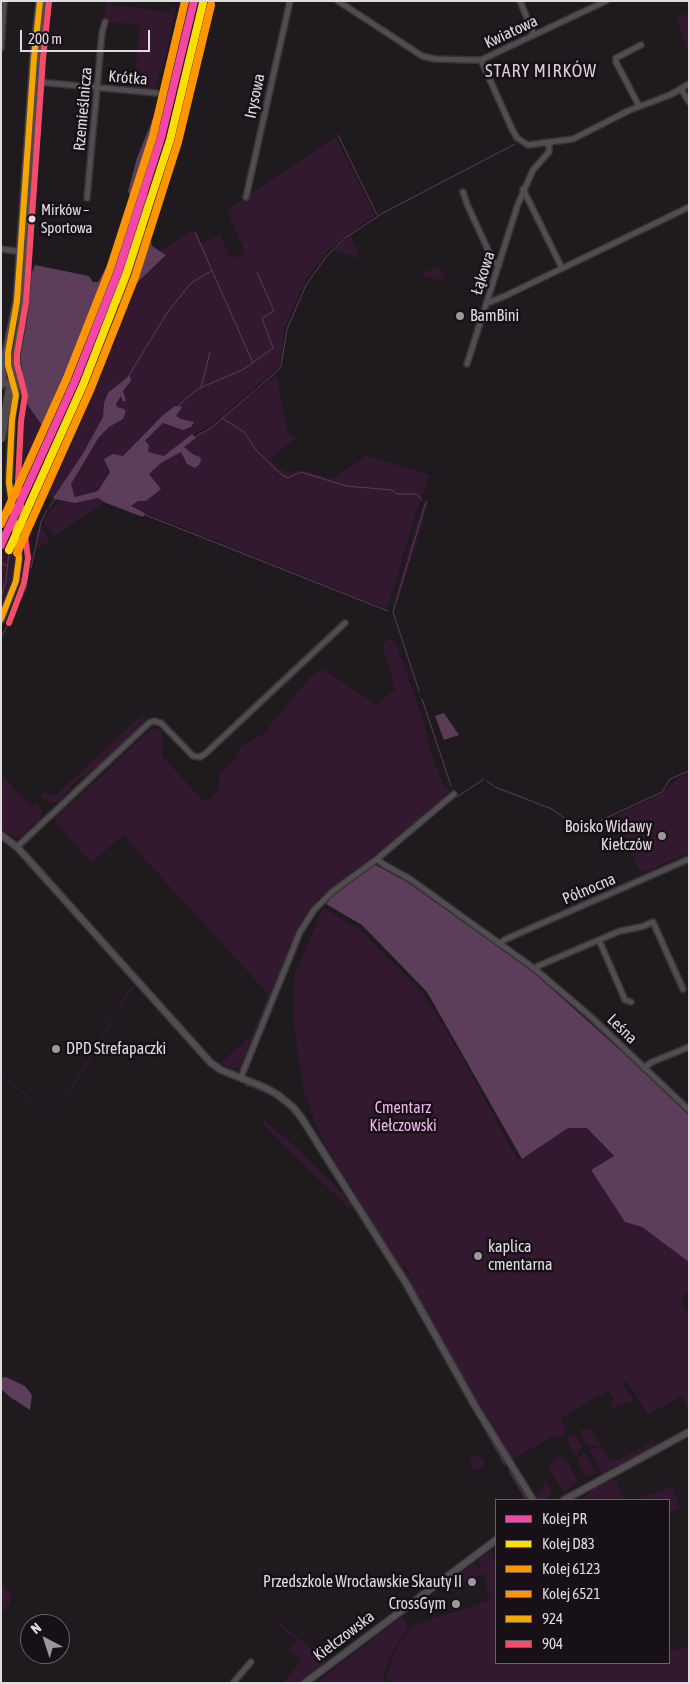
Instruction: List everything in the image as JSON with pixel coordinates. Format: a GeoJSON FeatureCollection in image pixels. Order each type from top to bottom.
{"type":"FeatureCollection","features":[{"type":"Feature","properties":{"kind":"main road"},"geometry":{"type":"LineString","coordinates":[[6,377],[15,358],[22,321],[36,31],[40,1]]}},
{"type":"Feature","properties":{"kind":"main road"},"geometry":{"type":"LineString","coordinates":[[1,438],[8,352],[29,211],[46,1]]}},
{"type":"Feature","properties":{"kind":"street"},"geometry":{"type":"LineString","coordinates":[[1,48],[4,1]]}},
{"type":"Feature","properties":{"kind":"street","name":"Irysowa"},"geometry":{"type":"LineString","coordinates":[[246,197],[290,1]]}},
{"type":"Feature","properties":{"kind":"street"},"geometry":{"type":"LineString","coordinates":[[338,1],[422,56],[435,59],[480,60],[517,138],[528,145],[573,139],[639,106],[662,99],[689,84]]}},
{"type":"Feature","properties":{"kind":"street"},"geometry":{"type":"LineString","coordinates":[[520,1],[534,35]]}},
{"type":"Feature","properties":{"kind":"street","name":"Kwiatowa"},"geometry":{"type":"LineString","coordinates":[[480,60],[606,1]]}},
{"type":"Feature","properties":{"kind":"street","name":"Rzemieślnicza"},"geometry":{"type":"LineString","coordinates":[[87,198],[102,33],[105,22]]}},
{"type":"Feature","properties":{"kind":"street"},"geometry":{"type":"LineString","coordinates":[[639,106],[616,62],[616,58],[641,45]]}},
{"type":"Feature","properties":{"kind":"street","name":"Krótka"},"geometry":{"type":"LineString","coordinates":[[38,82],[156,93]]}},
{"type":"Feature","properties":{"kind":"street"},"geometry":{"type":"LineString","coordinates":[[680,90],[689,102]]}},
{"type":"Feature","properties":{"kind":"street","name":"Łąkowa"},"geometry":{"type":"LineString","coordinates":[[467,364],[523,189],[537,163],[549,152],[549,143]]}},
{"type":"Feature","properties":{"kind":"street"},"geometry":{"type":"LineString","coordinates":[[523,189],[562,268]]}},
{"type":"Feature","properties":{"kind":"street"},"geometry":{"type":"LineString","coordinates":[[463,192],[493,261],[499,265]]}},
{"type":"Feature","properties":{"kind":"street"},"geometry":{"type":"LineString","coordinates":[[487,301],[490,302],[505,296],[689,207]]}},
{"type":"Feature","properties":{"kind":"street"},"geometry":{"type":"LineString","coordinates":[[1,249],[24,252]]}},
{"type":"Feature","properties":{"kind":"street"},"geometry":{"type":"LineString","coordinates":[[1,620],[11,596],[18,571],[18,542],[9,475],[12,420],[18,368],[15,358]]}},
{"type":"Feature","properties":{"kind":"street"},"geometry":{"type":"LineString","coordinates":[[1,385],[6,377],[16,395]]}},
{"type":"Feature","properties":{"kind":"street"},"geometry":{"type":"LineString","coordinates":[[17,847],[149,723],[154,721],[161,723],[193,756],[200,757],[206,754],[345,623]]}},
{"type":"Feature","properties":{"kind":"street"},"geometry":{"type":"LineString","coordinates":[[240,1077],[307,920],[324,899],[377,859],[454,794]]}},
{"type":"Feature","properties":{"kind":"street"},"geometry":{"type":"LineString","coordinates":[[1,835],[17,847],[211,1063],[221,1070],[266,1088],[278,1095],[301,1117],[406,1283],[486,1423],[532,1499]]}},
{"type":"Feature","properties":{"kind":"street","name":"Leśna"},"geometry":{"type":"LineString","coordinates":[[377,859],[410,879],[535,969],[590,1016],[689,1110]]}},
{"type":"Feature","properties":{"kind":"street","name":"Północna"},"geometry":{"type":"LineString","coordinates":[[500,944],[504,940],[689,859]]}},
{"type":"Feature","properties":{"kind":"street"},"geometry":{"type":"LineString","coordinates":[[535,969],[538,966],[620,931],[641,927],[653,922],[683,989]]}},
{"type":"Feature","properties":{"kind":"street","name":"Leśna"},"geometry":{"type":"LineString","coordinates":[[599,940],[625,1000],[631,1002]]}},
{"type":"Feature","properties":{"kind":"street"},"geometry":{"type":"LineString","coordinates":[[644,1068],[652,1062],[689,1047]]}},
{"type":"Feature","properties":{"kind":"street"},"geometry":{"type":"LineString","coordinates":[[566,1499],[689,1432]]}},
{"type":"Feature","properties":{"kind":"street","name":"Kiełczowska"},"geometry":{"type":"LineString","coordinates":[[305,1683],[314,1680],[495,1541]]}},
{"type":"Feature","properties":{"kind":"street"},"geometry":{"type":"LineString","coordinates":[[233,1683],[251,1662]]}},
{"type":"Feature","properties":{"kind":"green space"},"geometry":{"type":"Polygon","coordinates":[[[107,1],[111,2],[111,5],[170,12],[172,7],[176,8],[164,63],[155,87],[152,90],[133,87],[140,25],[103,21],[107,1]]]}},
{"type":"Feature","properties":{"kind":"green space"},"geometry":{"type":"Polygon","coordinates":[[[689,13],[689,54],[676,18],[689,13]]]}},
{"type":"Feature","properties":{"kind":"green space"},"geometry":{"type":"Polygon","coordinates":[[[336,137],[375,216],[345,236],[326,253],[305,281],[284,329],[280,366],[211,425],[192,434],[164,456],[147,452],[145,442],[163,423],[169,426],[193,422],[176,416],[162,416],[123,456],[98,491],[76,497],[71,484],[99,437],[109,427],[123,419],[126,411],[117,407],[116,404],[121,396],[125,397],[123,391],[131,381],[104,403],[103,417],[82,455],[53,498],[30,487],[99,329],[105,329],[106,320],[117,303],[122,303],[136,284],[166,256],[160,251],[193,231],[202,243],[220,235],[231,259],[245,253],[227,210],[336,137]]]}},
{"type":"Feature","properties":{"kind":"green space"},"geometry":{"type":"Polygon","coordinates":[[[350,235],[361,259],[334,250],[350,235]]]}},
{"type":"Feature","properties":{"kind":"green space"},"geometry":{"type":"Polygon","coordinates":[[[439,266],[446,282],[420,275],[439,266]]]}},
{"type":"Feature","properties":{"kind":"green space"},"geometry":{"type":"Polygon","coordinates":[[[276,376],[288,434],[297,438],[270,458],[278,468],[289,473],[301,470],[331,479],[367,456],[430,475],[416,513],[388,606],[385,608],[131,507],[158,484],[149,474],[161,463],[181,452],[200,457],[184,447],[276,376]]]}},
{"type":"Feature","properties":{"kind":"green space"},"geometry":{"type":"Polygon","coordinates":[[[20,394],[46,431],[17,501],[17,437],[20,394]]]}},
{"type":"Feature","properties":{"kind":"green space"},"geometry":{"type":"Polygon","coordinates":[[[98,498],[105,502],[55,536],[43,522],[59,501],[75,503],[98,498]]]}},
{"type":"Feature","properties":{"kind":"green space"},"geometry":{"type":"Polygon","coordinates":[[[426,500],[429,500],[399,599],[395,597],[418,519],[426,500]]]}},
{"type":"Feature","properties":{"kind":"green space"},"geometry":{"type":"Polygon","coordinates":[[[40,525],[50,540],[36,549],[37,533],[40,525]]]}},
{"type":"Feature","properties":{"kind":"green space"},"geometry":{"type":"Polygon","coordinates":[[[11,537],[12,576],[1,607],[1,553],[11,537]]]}},
{"type":"Feature","properties":{"kind":"green space"},"geometry":{"type":"Polygon","coordinates":[[[390,638],[395,642],[405,668],[425,727],[431,754],[443,784],[450,793],[383,850],[319,898],[307,912],[299,925],[241,1066],[234,1069],[220,1063],[252,1035],[268,994],[123,835],[91,863],[54,820],[150,730],[157,728],[163,733],[162,755],[202,799],[208,800],[219,790],[219,774],[235,759],[240,747],[266,733],[311,676],[323,669],[377,705],[395,689],[382,645],[390,638]]]}},
{"type":"Feature","properties":{"kind":"green space"},"geometry":{"type":"Polygon","coordinates":[[[145,712],[144,722],[100,764],[71,786],[61,800],[52,804],[42,798],[41,795],[44,793],[54,795],[58,793],[145,712]]]}},
{"type":"Feature","properties":{"kind":"green space"},"geometry":{"type":"Polygon","coordinates":[[[688,773],[689,852],[647,871],[638,869],[617,815],[663,793],[671,783],[688,773]]]}},
{"type":"Feature","properties":{"kind":"green space"},"geometry":{"type":"Polygon","coordinates":[[[1,775],[32,807],[37,803],[42,810],[40,819],[20,837],[13,837],[1,829],[1,775]]]}},
{"type":"Feature","properties":{"kind":"green space","name":"Cmentarz Kiełczowski"},"geometry":{"type":"Polygon","coordinates":[[[323,908],[361,930],[424,995],[457,1048],[518,1161],[568,1128],[587,1128],[614,1156],[591,1170],[625,1222],[642,1227],[689,1262],[689,1291],[684,1294],[682,1307],[689,1311],[689,1412],[681,1396],[648,1415],[625,1381],[622,1383],[634,1400],[632,1404],[630,1401],[613,1409],[611,1403],[614,1400],[608,1391],[560,1418],[565,1429],[563,1435],[557,1438],[555,1435],[514,1458],[515,1461],[510,1460],[407,1279],[409,1273],[407,1268],[401,1267],[327,1148],[315,1123],[304,1091],[293,1021],[294,977],[323,908]]]}},
{"type":"Feature","properties":{"kind":"green space"},"geometry":{"type":"Polygon","coordinates":[[[137,987],[132,990],[116,1014],[54,1118],[1,1076],[1,1074],[54,1116],[130,988],[137,987]]]}},
{"type":"Feature","properties":{"kind":"green space"},"geometry":{"type":"Polygon","coordinates":[[[264,1120],[297,1148],[344,1195],[352,1207],[350,1208],[294,1156],[262,1123],[264,1120]]]}},
{"type":"Feature","properties":{"kind":"green space"},"geometry":{"type":"Polygon","coordinates":[[[591,1429],[601,1447],[587,1445],[580,1432],[581,1430],[591,1429]]]}},
{"type":"Feature","properties":{"kind":"green space"},"geometry":{"type":"Polygon","coordinates":[[[575,1434],[582,1447],[576,1458],[567,1441],[568,1437],[575,1434]]]}},
{"type":"Feature","properties":{"kind":"green space"},"geometry":{"type":"Polygon","coordinates":[[[649,1439],[655,1442],[653,1449],[605,1475],[590,1451],[593,1448],[603,1449],[609,1461],[616,1458],[618,1460],[651,1443],[649,1439]]]}},
{"type":"Feature","properties":{"kind":"green space"},"geometry":{"type":"Polygon","coordinates":[[[585,1453],[596,1472],[589,1476],[585,1475],[577,1461],[585,1453]]]}},
{"type":"Feature","properties":{"kind":"green space"},"geometry":{"type":"Polygon","coordinates":[[[474,1456],[480,1456],[484,1463],[480,1470],[474,1470],[470,1466],[470,1460],[474,1456]]]}},
{"type":"Feature","properties":{"kind":"green space"},"geometry":{"type":"Polygon","coordinates":[[[557,1457],[562,1457],[566,1460],[578,1481],[565,1491],[561,1489],[550,1470],[551,1462],[557,1457]]]}},
{"type":"Feature","properties":{"kind":"green space"},"geometry":{"type":"Polygon","coordinates":[[[543,1480],[547,1481],[552,1493],[545,1499],[537,1499],[537,1492],[545,1486],[543,1480]]]}},
{"type":"Feature","properties":{"kind":"green space"},"geometry":{"type":"Polygon","coordinates":[[[616,1480],[624,1499],[583,1499],[595,1487],[605,1482],[616,1480]]]}},
{"type":"Feature","properties":{"kind":"green space"},"geometry":{"type":"Polygon","coordinates":[[[672,1486],[680,1508],[670,1513],[670,1499],[640,1499],[672,1486]]]}},
{"type":"Feature","properties":{"kind":"green space"},"geometry":{"type":"Polygon","coordinates":[[[492,1550],[495,1560],[495,1664],[670,1664],[670,1652],[689,1646],[689,1683],[389,1683],[386,1676],[395,1652],[411,1626],[490,1600],[483,1573],[471,1581],[460,1584],[457,1576],[474,1563],[478,1569],[481,1568],[479,1560],[492,1550]]]}},
{"type":"Feature","properties":{"kind":"green space"},"geometry":{"type":"Polygon","coordinates":[[[1,1585],[12,1593],[10,1603],[1,1614],[1,1585]]]}},
{"type":"Feature","properties":{"kind":"green space"},"geometry":{"type":"Polygon","coordinates":[[[402,1617],[408,1628],[393,1651],[383,1675],[385,1683],[321,1683],[320,1680],[402,1617]]]}},
{"type":"Feature","properties":{"kind":"green space"},"geometry":{"type":"Polygon","coordinates":[[[279,1622],[322,1658],[326,1664],[301,1683],[283,1683],[301,1660],[289,1650],[297,1640],[277,1625],[279,1622]]]}},
{"type":"Feature","properties":{"kind":"shaded area"},"geometry":{"type":"Polygon","coordinates":[[[153,118],[154,125],[160,127],[142,190],[148,195],[144,219],[152,246],[166,255],[136,284],[122,303],[117,304],[106,320],[108,325],[105,329],[92,328],[46,431],[20,394],[21,352],[31,274],[35,265],[89,276],[93,282],[98,282],[112,256],[133,203],[128,191],[137,158],[153,118]]]}},
{"type":"Feature","properties":{"kind":"shaded area"},"geometry":{"type":"Polygon","coordinates":[[[130,375],[131,381],[123,391],[126,401],[123,401],[121,396],[116,404],[117,407],[126,411],[123,419],[109,427],[99,437],[71,484],[75,497],[98,491],[110,472],[104,459],[113,454],[123,456],[162,416],[175,406],[182,407],[176,416],[194,422],[191,427],[183,430],[163,423],[145,441],[149,445],[148,452],[164,456],[192,434],[196,438],[184,447],[200,457],[199,465],[195,468],[187,464],[181,452],[161,463],[149,474],[161,489],[146,501],[138,501],[131,506],[145,513],[143,517],[98,498],[75,503],[54,499],[103,417],[104,403],[108,393],[130,375]]]}},
{"type":"Feature","properties":{"kind":"shaded area"},"geometry":{"type":"Polygon","coordinates":[[[444,713],[459,735],[444,740],[435,716],[444,713]]]}},
{"type":"Feature","properties":{"kind":"shaded area"},"geometry":{"type":"Polygon","coordinates":[[[374,864],[407,882],[532,971],[689,1114],[689,1262],[642,1227],[625,1222],[591,1170],[614,1156],[587,1128],[568,1128],[522,1159],[427,992],[362,925],[326,904],[331,897],[374,864]]]}},
{"type":"Feature","properties":{"kind":"shaded area"},"geometry":{"type":"Polygon","coordinates":[[[6,1377],[25,1386],[32,1395],[30,1410],[1,1389],[1,1378],[6,1377]]]}},
{"type":"Feature","properties":{"kind":"waterway"},"geometry":{"type":"LineString","coordinates":[[338,135],[377,215]]}},
{"type":"Feature","properties":{"kind":"waterway"},"geometry":{"type":"LineString","coordinates":[[101,495],[150,472],[160,461],[173,455],[198,435],[211,428],[274,374],[281,366],[287,329],[306,285],[326,257],[345,238],[383,213],[515,144]]}},
{"type":"Feature","properties":{"kind":"waterway"},"geometry":{"type":"LineString","coordinates":[[57,498],[82,499],[101,495],[102,486],[139,443],[190,395],[200,388],[242,370],[253,363],[195,232]]}},
{"type":"Feature","properties":{"kind":"waterway"},"geometry":{"type":"LineString","coordinates":[[49,508],[82,458],[167,313],[191,283],[211,271]]}},
{"type":"Feature","properties":{"kind":"waterway"},"geometry":{"type":"LineString","coordinates":[[254,362],[273,348],[262,318],[274,311],[257,272]]}},
{"type":"Feature","properties":{"kind":"waterway"},"geometry":{"type":"LineString","coordinates":[[201,388],[210,352]]}},
{"type":"Feature","properties":{"kind":"waterway"},"geometry":{"type":"LineString","coordinates":[[222,418],[244,432],[257,451],[281,474],[288,478],[301,472],[346,486],[392,490],[397,494],[416,494],[422,500]]}},
{"type":"Feature","properties":{"kind":"waterway"},"geometry":{"type":"LineString","coordinates":[[102,495],[103,498],[388,611]]}},
{"type":"Feature","properties":{"kind":"waterway"},"geometry":{"type":"LineString","coordinates":[[419,691],[393,612],[426,502]]}},
{"type":"Feature","properties":{"kind":"waterway"},"geometry":{"type":"LineString","coordinates":[[31,568],[41,522],[47,510]]}},
{"type":"Feature","properties":{"kind":"waterway"},"geometry":{"type":"LineString","coordinates":[[1,597],[6,580],[9,552]]}},
{"type":"Feature","properties":{"kind":"waterway"},"geometry":{"type":"LineString","coordinates":[[1,563],[7,566]]}},
{"type":"Feature","properties":{"kind":"waterway"},"geometry":{"type":"LineString","coordinates":[[1,638],[27,587]]}},
{"type":"Feature","properties":{"kind":"waterway"},"geometry":{"type":"LineString","coordinates":[[422,699],[451,786]]}},
{"type":"Feature","properties":{"kind":"waterway"},"geometry":{"type":"LineString","coordinates":[[487,781],[495,787],[552,809],[580,830],[662,792],[670,779],[689,771]]}},
{"type":"Feature","properties":{"kind":"waterway"},"geometry":{"type":"LineString","coordinates":[[457,797],[484,779]]}},
{"type":"Feature","properties":{"kind":"waterway"},"geometry":{"type":"LineString","coordinates":[[246,1086],[273,1096],[288,1108],[301,1123],[404,1287],[505,1465]]}},
{"type":"Feature","properties":{"kind":"waterway"},"geometry":{"type":"LineString","coordinates":[[509,1471],[526,1499]]}},
{"type":"Feature","properties":{"kind":"rail line","name":"6123"},"geometry":{"type":"LineString","coordinates":[[1,524],[67,378],[110,269],[153,136],[185,1]]}},
{"type":"Feature","properties":{"kind":"rail line","name":"PR"},"geometry":{"type":"LineString","coordinates":[[1,545],[75,381],[118,272],[161,138],[194,1]]}},
{"type":"Feature","properties":{"kind":"rail line","name":"D83"},"geometry":{"type":"LineString","coordinates":[[9,550],[83,385],[126,275],[170,140],[203,3]]}},
{"type":"Feature","properties":{"kind":"rail line","name":"6521"},"geometry":{"type":"LineString","coordinates":[[17,553],[91,388],[135,277],[178,142],[211,5]]}},
{"type":"Feature","properties":{"kind":"transit line","name":"924"},"geometry":{"type":"LineString","coordinates":[[1,619],[16,581],[19,558],[9,482],[12,420],[16,395],[8,365],[8,353],[17,301],[34,58],[40,1]]}},
{"type":"Feature","properties":{"kind":"transit line","name":"904"},"geometry":{"type":"LineString","coordinates":[[9,623],[24,583],[28,558],[18,482],[21,421],[25,395],[17,364],[17,354],[26,302],[43,59],[49,2]]}},
{"type":"Feature","properties":{"kind":"place","name":"Mirków – Sportowa"},"geometry":{"type":"Point","coordinates":[32,219]}},
{"type":"Feature","properties":{"kind":"place","name":"BamBini"},"geometry":{"type":"Point","coordinates":[460,316]}},
{"type":"Feature","properties":{"kind":"place","name":"Boisko Widawy Kiełczów"},"geometry":{"type":"Point","coordinates":[662,836]}},
{"type":"Feature","properties":{"kind":"place","name":"DPD Strefapaczki"},"geometry":{"type":"Point","coordinates":[56,1049]}},
{"type":"Feature","properties":{"kind":"place","name":"kaplica cmentarna"},"geometry":{"type":"Point","coordinates":[478,1256]}},
{"type":"Feature","properties":{"kind":"place","name":"Przedszkole Wrocławskie Skauty II"},"geometry":{"type":"Point","coordinates":[472,1582]}},
{"type":"Feature","properties":{"kind":"place","name":"CrossGym"},"geometry":{"type":"Point","coordinates":[456,1604]}},
{"type":"Feature","properties":{"kind":"district","name":"STARY MIRKÓW"},"geometry":{"type":"Point","coordinates":[541,71]}}]}
